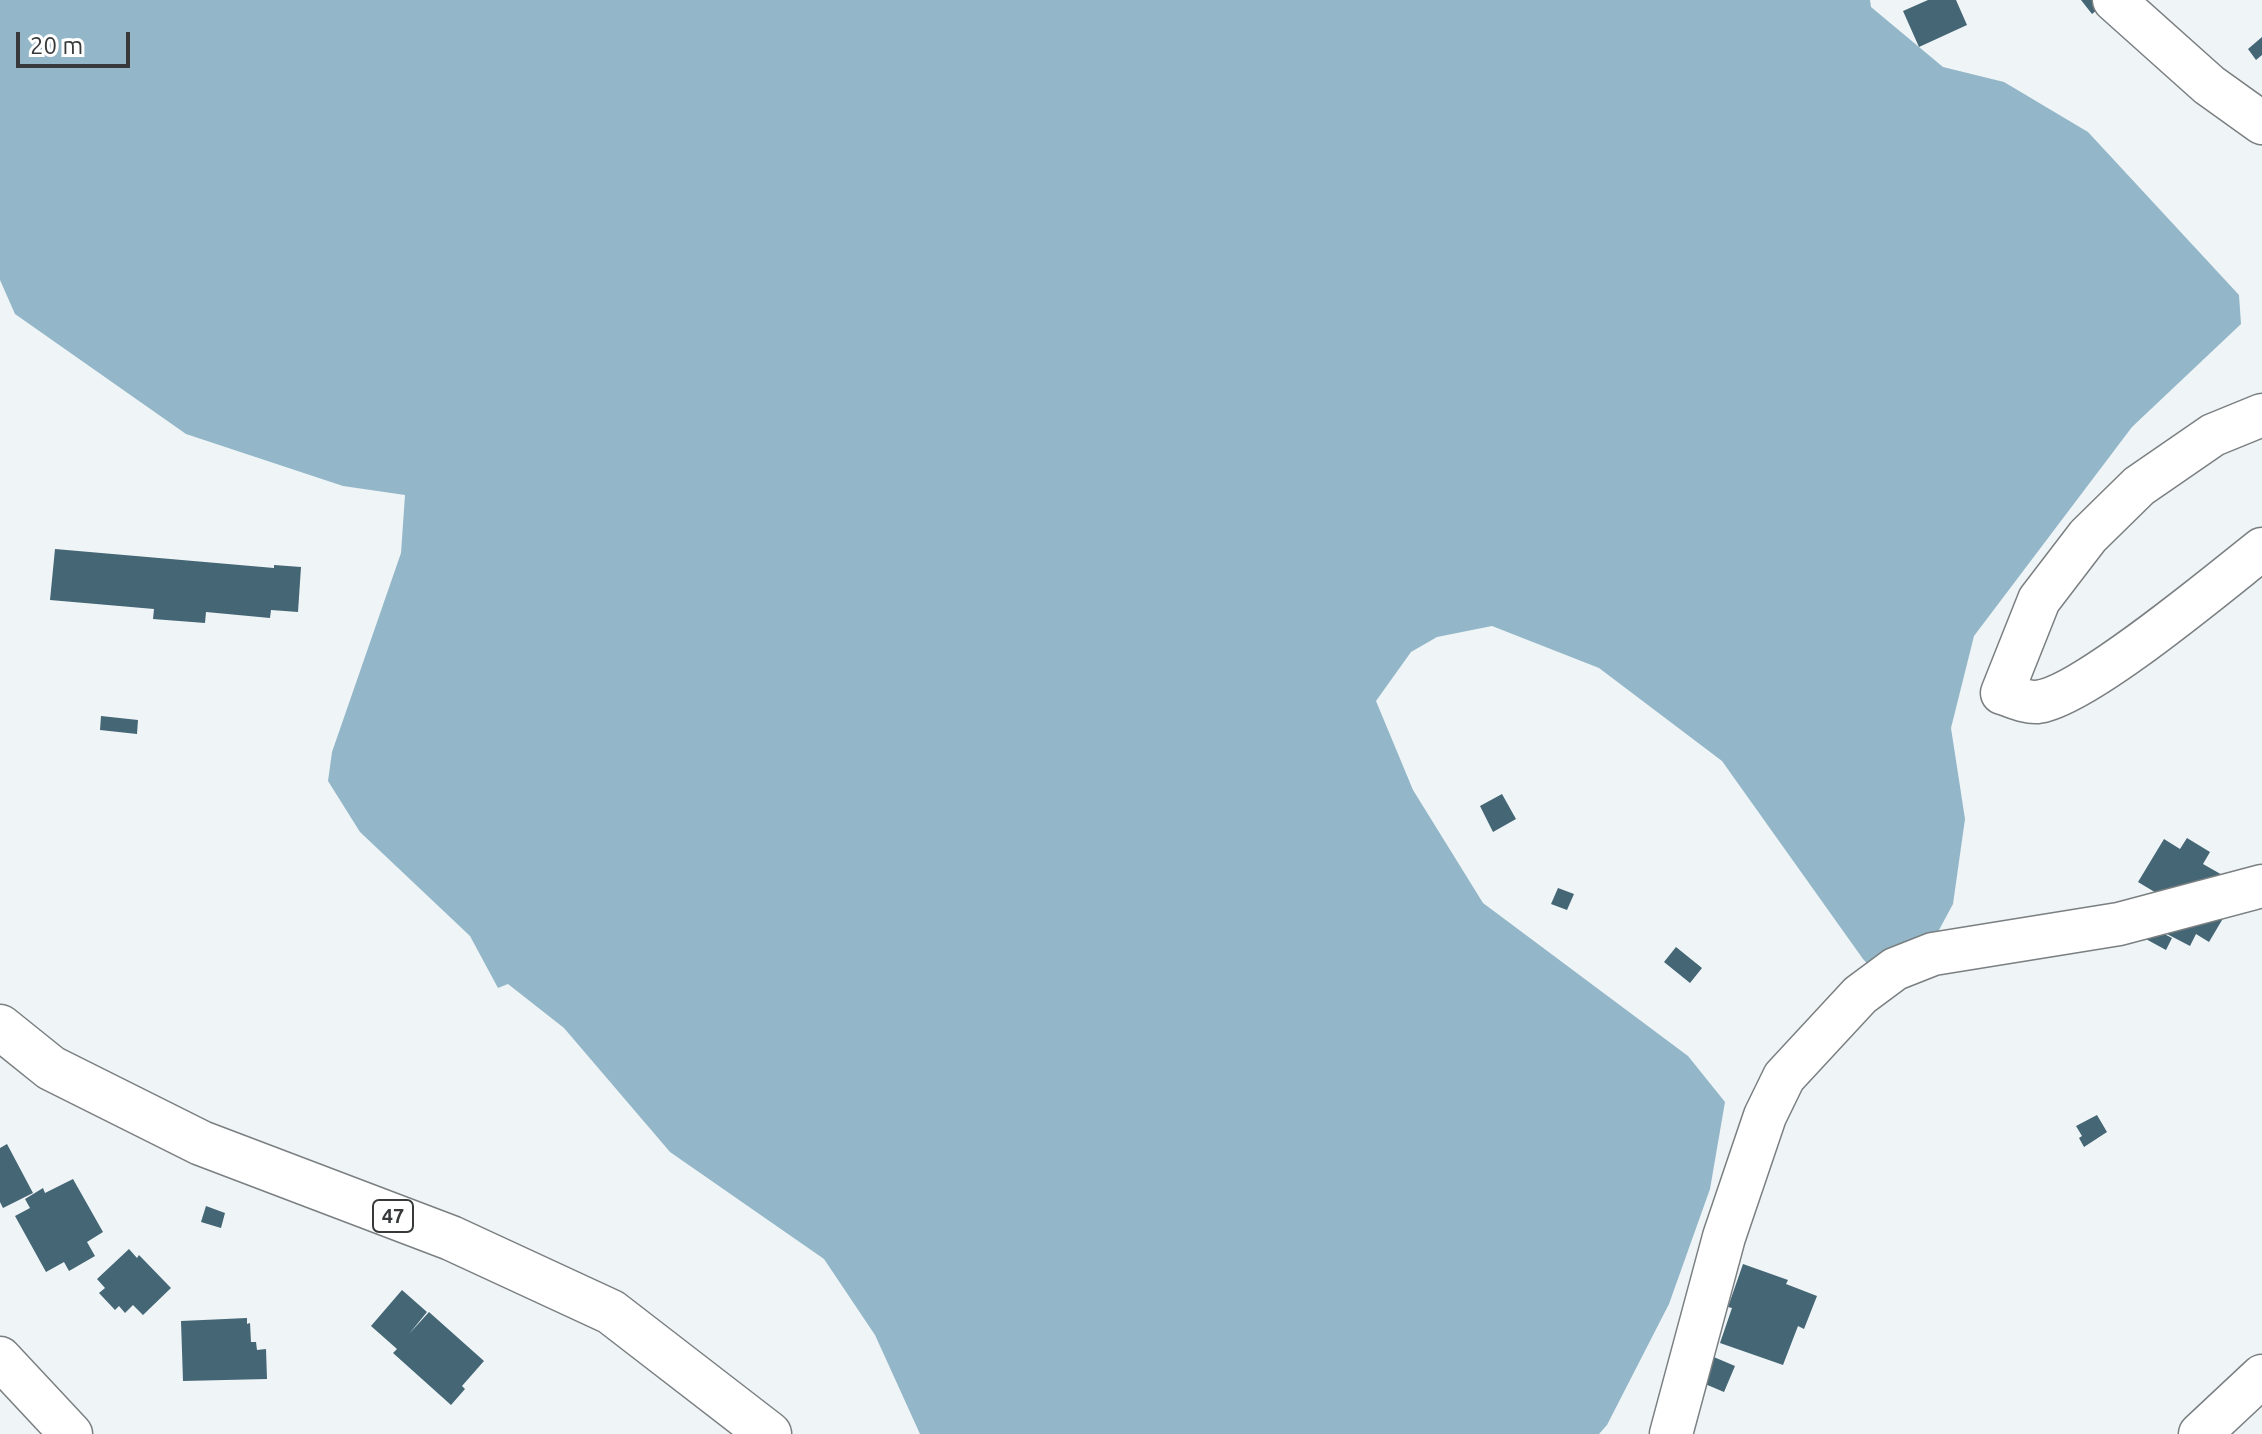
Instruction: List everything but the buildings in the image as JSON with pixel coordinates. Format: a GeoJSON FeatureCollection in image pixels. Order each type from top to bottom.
{"type":"FeatureCollection","features":[{"type":"Feature","properties":{"kind":"main road","name":"47"},"geometry":{"type":"LineString","coordinates":[[0,1027],[51,1068],[201,1143],[451,1238],[611,1312],[769,1434]]}},
{"type":"Feature","properties":{"kind":"street"},"geometry":{"type":"LineString","coordinates":[[2114,0],[2209,85],[2262,123]]}},
{"type":"Feature","properties":{"kind":"street"},"geometry":{"type":"LineString","coordinates":[[2262,415],[2213,435],[2139,486],[2088,536],[2039,600],[2002,693],[2036,703],[2063,694],[2108,666],[2262,549]]}},
{"type":"Feature","properties":{"kind":"street"},"geometry":{"type":"LineString","coordinates":[[1671,1434],[1724,1237],[1765,1116],[1784,1077],[1860,995],[1895,969],[1933,954],[2119,924],[2262,886]]}},
{"type":"Feature","properties":{"kind":"street"},"geometry":{"type":"LineString","coordinates":[[0,1358],[71,1434]]}},
{"type":"Feature","properties":{"kind":"street"},"geometry":{"type":"LineString","coordinates":[[2200,1434],[2262,1376]]}},
{"type":"Feature","properties":{"kind":"shaded area"},"geometry":{"type":"Polygon","coordinates":[[[0,0],[1870,0],[1871,7],[1943,67],[2004,82],[2088,132],[2239,295],[2241,324],[2132,427],[1974,636],[1951,728],[1965,819],[1953,904],[1910,984],[1881,978],[1863,959],[1722,761],[1599,668],[1492,626],[1437,637],[1411,652],[1376,701],[1413,790],[1483,903],[1688,1056],[1725,1102],[1710,1189],[1669,1304],[1607,1425],[1599,1434],[920,1434],[875,1335],[824,1259],[670,1152],[564,1028],[508,984],[498,988],[470,936],[360,832],[328,781],[332,752],[401,553],[405,495],[343,486],[186,434],[15,314],[0,280],[0,0]]]}}]}
